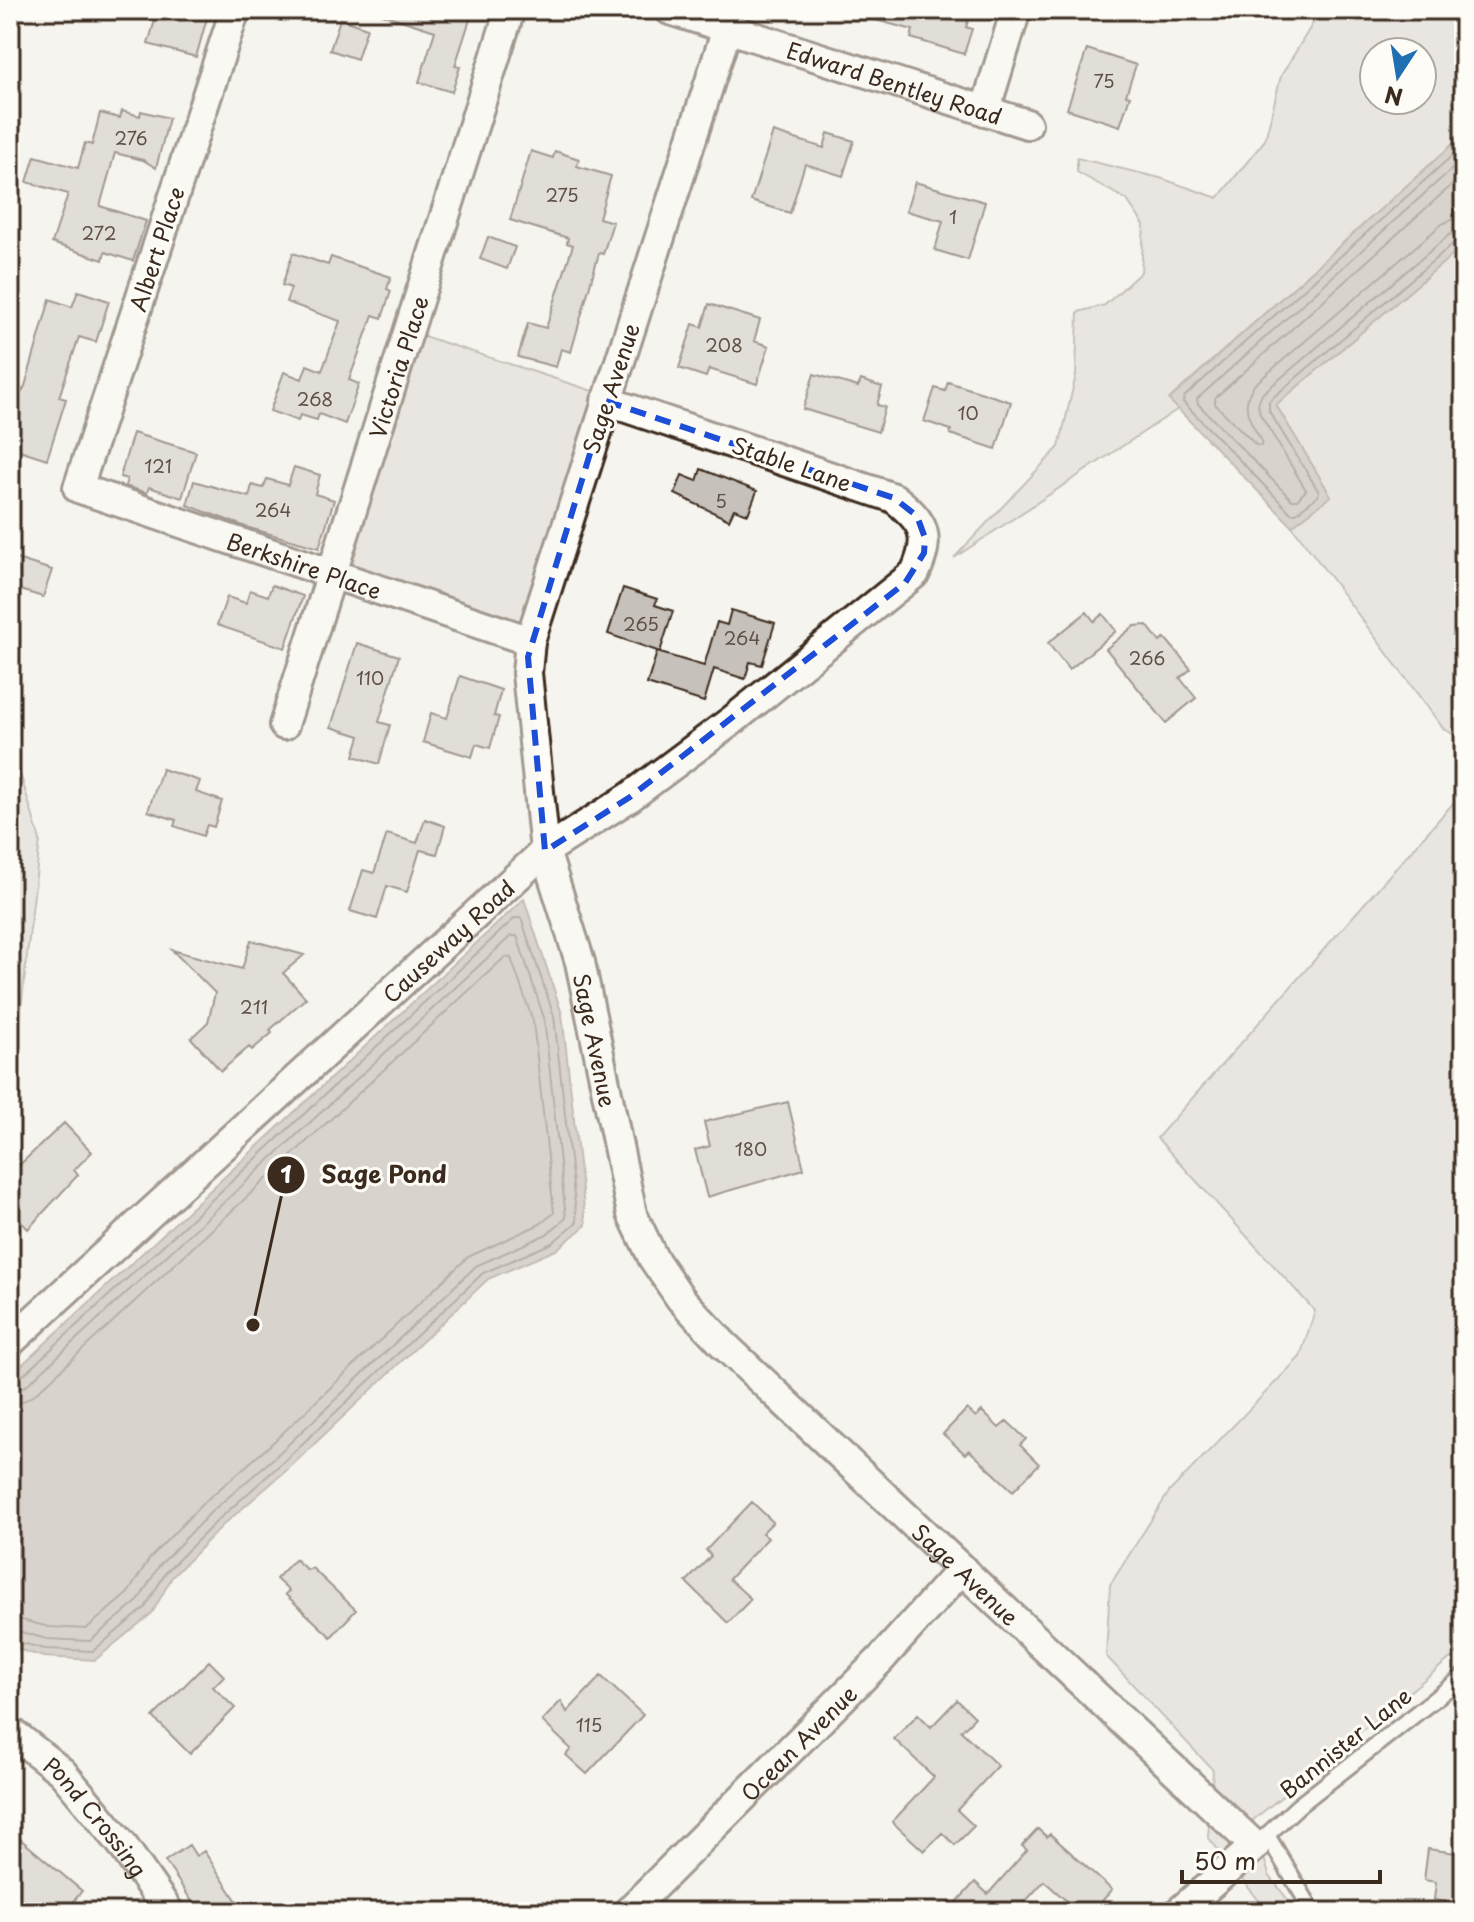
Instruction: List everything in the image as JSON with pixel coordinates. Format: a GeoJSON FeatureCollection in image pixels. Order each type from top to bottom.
{"type":"FeatureCollection","features":[{"type":"Feature","properties":{"kind":"street","name":"Albert Place"},"geometry":{"type":"LineString","coordinates":[[78,488],[235,10]]}},
{"type":"Feature","properties":{"kind":"street","name":"Victoria Place"},"geometry":{"type":"LineString","coordinates":[[284,725],[510,10]]}},
{"type":"Feature","properties":{"kind":"street","name":"Edward Bentley Road"},"geometry":{"type":"LineString","coordinates":[[670,10],[730,19],[1027,124]]}},
{"type":"Feature","properties":{"kind":"street"},"geometry":{"type":"LineString","coordinates":[[985,111],[1016,10]]}},
{"type":"Feature","properties":{"kind":"street","name":"Sage Avenue"},"geometry":{"type":"LineString","coordinates":[[730,19],[530,641],[527,673],[545,851],[580,962],[632,1214],[653,1258],[681,1299],[724,1345],[962,1569],[1261,1841]]}},
{"type":"Feature","properties":{"kind":"street","name":"Stable Lane"},"geometry":{"type":"LineString","coordinates":[[606,401],[894,498],[917,516],[925,538],[924,553],[915,573]]}},
{"type":"Feature","properties":{"kind":"street","name":"Berkshire Place"},"geometry":{"type":"LineString","coordinates":[[78,488],[530,641]]}},
{"type":"Feature","properties":{"kind":"street","name":"Causeway Road"},"geometry":{"type":"LineString","coordinates":[[10,1342],[545,851],[630,797],[734,719],[915,573]]}},
{"type":"Feature","properties":{"kind":"street","name":"Ocean Avenue"},"geometry":{"type":"LineString","coordinates":[[628,1912],[881,1659],[962,1569]]}},
{"type":"Feature","properties":{"kind":"street","name":"Pond Crossing"},"geometry":{"type":"LineString","coordinates":[[10,1731],[62,1772],[121,1843],[169,1912]]}},
{"type":"Feature","properties":{"kind":"street"},"geometry":{"type":"LineString","coordinates":[[1179,1912],[1261,1841]]}},
{"type":"Feature","properties":{"kind":"lane","name":"Bannister Lane"},"geometry":{"type":"LineString","coordinates":[[1261,1841],[1298,1806],[1464,1676]]}},
{"type":"Feature","properties":{"kind":"lane"},"geometry":{"type":"LineString","coordinates":[[1261,1841],[1313,1912]]}},
{"type":"Feature","properties":{"kind":"highlighted area"},"geometry":{"type":"Polygon","coordinates":[[[606,401],[894,498],[917,516],[925,538],[924,553],[905,583],[630,797],[545,851],[528,657],[606,401]]]}},
{"type":"Feature","properties":{"kind":"shaded area"},"geometry":{"type":"Polygon","coordinates":[[[1321,10],[1464,10],[1464,134],[1169,399],[1178,409],[954,558],[1059,447],[1076,375],[1078,312],[1105,305],[1141,272],[1144,225],[1127,200],[1077,172],[1077,158],[1160,178],[1218,198],[1265,140],[1281,76],[1321,10]]]}},
{"type":"Feature","properties":{"kind":"shaded area"},"geometry":{"type":"Polygon","coordinates":[[[1464,245],[1464,741],[1443,728],[1292,526],[1331,496],[1276,405],[1464,245]]]}},
{"type":"Feature","properties":{"kind":"shaded area"},"geometry":{"type":"Polygon","coordinates":[[[411,332],[605,395],[527,637],[333,573],[411,332]]]}},
{"type":"Feature","properties":{"kind":"shaded area"},"geometry":{"type":"Polygon","coordinates":[[[10,740],[40,840],[16,1054],[10,1059],[10,740]]]}},
{"type":"Feature","properties":{"kind":"shaded area"},"geometry":{"type":"Polygon","coordinates":[[[1464,791],[1464,1647],[1253,1820],[1269,1875],[1297,1912],[1268,1912],[1208,1837],[1213,1770],[1106,1656],[1110,1585],[1169,1492],[1300,1357],[1315,1311],[1157,1138],[1464,791]]]}},
{"type":"Feature","properties":{"kind":"water"},"geometry":{"type":"Polygon","coordinates":[[[1464,134],[1464,245],[1276,405],[1331,496],[1292,526],[1169,400],[1464,134]]]}},
{"type":"Feature","properties":{"kind":"water"},"geometry":{"type":"Polygon","coordinates":[[[524,899],[562,1014],[586,1225],[556,1250],[488,1279],[288,1469],[223,1525],[172,1577],[152,1613],[95,1660],[44,1657],[10,1647],[10,1376],[524,899]]]}},
{"type":"Feature","properties":{"kind":"building"},"geometry":{"type":"Polygon","coordinates":[[[158,10],[177,10],[207,18],[196,57],[148,44],[158,10]]]}},
{"type":"Feature","properties":{"kind":"building"},"geometry":{"type":"Polygon","coordinates":[[[383,10],[473,10],[455,66],[460,67],[452,92],[419,82],[435,31],[382,14],[383,10]]]}},
{"type":"Feature","properties":{"kind":"building"},"geometry":{"type":"Polygon","coordinates":[[[865,10],[972,10],[966,27],[972,29],[964,54],[911,38],[913,30],[864,17],[865,10]]]}},
{"type":"Feature","properties":{"kind":"building"},"geometry":{"type":"Polygon","coordinates":[[[340,19],[367,28],[357,59],[330,50],[340,19]]]}},
{"type":"Feature","properties":{"kind":"building"},"geometry":{"type":"Polygon","coordinates":[[[1087,49],[1136,65],[1120,126],[1067,109],[1087,49]]]}},
{"type":"Feature","properties":{"kind":"building"},"geometry":{"type":"Polygon","coordinates":[[[122,111],[140,116],[141,111],[169,118],[156,168],[143,160],[115,153],[100,206],[146,221],[133,261],[105,252],[103,260],[52,243],[68,194],[27,182],[35,156],[78,168],[85,143],[92,145],[100,113],[120,118],[122,111]]]}},
{"type":"Feature","properties":{"kind":"building"},"geometry":{"type":"Polygon","coordinates":[[[773,132],[824,148],[828,133],[854,141],[843,176],[805,164],[790,213],[751,201],[773,132]]]}},
{"type":"Feature","properties":{"kind":"building"},"geometry":{"type":"Polygon","coordinates":[[[531,151],[553,158],[555,151],[579,159],[577,166],[611,176],[599,218],[613,222],[603,254],[599,253],[571,352],[561,349],[556,367],[518,357],[528,323],[546,328],[573,245],[567,243],[568,238],[510,220],[531,151]]]}},
{"type":"Feature","properties":{"kind":"building"},"geometry":{"type":"Polygon","coordinates":[[[915,182],[985,202],[968,260],[935,250],[943,221],[906,211],[915,182]]]}},
{"type":"Feature","properties":{"kind":"building"},"geometry":{"type":"Polygon","coordinates":[[[488,237],[515,247],[507,269],[480,259],[488,237]]]}},
{"type":"Feature","properties":{"kind":"building"},"geometry":{"type":"Polygon","coordinates":[[[293,253],[328,265],[331,257],[391,277],[387,289],[391,291],[382,318],[373,315],[349,380],[359,384],[345,424],[319,414],[317,420],[300,415],[298,421],[270,411],[284,372],[302,379],[307,365],[322,371],[340,321],[286,302],[291,288],[282,285],[293,253]]]}},
{"type":"Feature","properties":{"kind":"building"},"geometry":{"type":"Polygon","coordinates":[[[78,291],[109,301],[96,342],[79,337],[59,397],[66,399],[47,459],[10,447],[10,397],[21,393],[25,386],[50,299],[72,307],[78,291]]]}},
{"type":"Feature","properties":{"kind":"building"},"geometry":{"type":"Polygon","coordinates":[[[709,304],[760,320],[754,341],[769,346],[757,384],[709,369],[706,377],[679,368],[693,324],[702,327],[709,304]]]}},
{"type":"Feature","properties":{"kind":"building"},"geometry":{"type":"Polygon","coordinates":[[[814,374],[858,387],[861,380],[882,387],[877,405],[885,407],[878,432],[803,409],[814,374]]]}},
{"type":"Feature","properties":{"kind":"building"},"geometry":{"type":"Polygon","coordinates":[[[948,382],[1011,402],[996,449],[950,434],[951,430],[924,421],[935,388],[945,391],[948,382]]]}},
{"type":"Feature","properties":{"kind":"building"},"geometry":{"type":"Polygon","coordinates":[[[133,433],[196,452],[182,498],[149,487],[147,493],[125,486],[127,479],[120,477],[133,433]]]}},
{"type":"Feature","properties":{"kind":"building"},"geometry":{"type":"Polygon","coordinates":[[[294,467],[320,475],[315,494],[334,500],[319,548],[246,527],[187,505],[194,481],[249,497],[252,485],[263,488],[267,479],[288,485],[294,467]]]}},
{"type":"Feature","properties":{"kind":"building"},"geometry":{"type":"Polygon","coordinates":[[[701,469],[757,491],[748,514],[734,509],[729,520],[675,494],[682,475],[697,481],[701,469]]]}},
{"type":"Feature","properties":{"kind":"building"},"geometry":{"type":"Polygon","coordinates":[[[10,557],[52,570],[43,597],[10,587],[10,557]]]}},
{"type":"Feature","properties":{"kind":"building"},"geometry":{"type":"Polygon","coordinates":[[[272,585],[303,596],[285,648],[217,625],[227,597],[246,603],[250,590],[268,596],[272,585]]]}},
{"type":"Feature","properties":{"kind":"building"},"geometry":{"type":"Polygon","coordinates":[[[623,588],[657,599],[655,605],[673,611],[660,652],[608,634],[623,588]]]}},
{"type":"Feature","properties":{"kind":"building"},"geometry":{"type":"Polygon","coordinates":[[[731,610],[775,623],[762,665],[750,662],[745,679],[714,669],[704,702],[647,684],[657,652],[704,666],[717,622],[727,625],[731,610]]]}},
{"type":"Feature","properties":{"kind":"building"},"geometry":{"type":"Polygon","coordinates":[[[1087,612],[1094,621],[1103,614],[1116,631],[1069,670],[1048,643],[1087,612]]]}},
{"type":"Feature","properties":{"kind":"building"},"geometry":{"type":"Polygon","coordinates":[[[1147,625],[1160,642],[1165,638],[1191,669],[1180,678],[1196,698],[1166,723],[1106,649],[1134,626],[1147,625]]]}},
{"type":"Feature","properties":{"kind":"building"},"geometry":{"type":"Polygon","coordinates":[[[357,643],[399,656],[379,722],[390,725],[379,764],[354,756],[360,736],[331,727],[357,643]]]}},
{"type":"Feature","properties":{"kind":"building"},"geometry":{"type":"Polygon","coordinates":[[[460,676],[501,690],[494,716],[499,717],[490,748],[476,744],[472,757],[423,742],[431,713],[447,718],[460,676]]]}},
{"type":"Feature","properties":{"kind":"building"},"geometry":{"type":"Polygon","coordinates":[[[162,769],[200,781],[196,792],[222,801],[214,827],[207,825],[203,836],[174,826],[176,820],[148,811],[162,769]]]}},
{"type":"Feature","properties":{"kind":"building"},"geometry":{"type":"Polygon","coordinates":[[[425,819],[445,826],[437,854],[420,850],[407,892],[387,886],[377,919],[350,911],[363,870],[374,873],[387,834],[417,843],[425,819]]]}},
{"type":"Feature","properties":{"kind":"building"},"geometry":{"type":"Polygon","coordinates":[[[251,940],[304,955],[283,973],[306,998],[270,1030],[272,1033],[252,1050],[249,1047],[221,1071],[191,1038],[208,1022],[215,993],[172,950],[242,969],[251,940]]]}},
{"type":"Feature","properties":{"kind":"building"},"geometry":{"type":"Polygon","coordinates":[[[788,1102],[804,1169],[707,1197],[695,1150],[710,1146],[704,1122],[788,1102]]]}},
{"type":"Feature","properties":{"kind":"building"},"geometry":{"type":"Polygon","coordinates":[[[64,1123],[92,1152],[74,1170],[78,1175],[28,1229],[10,1210],[10,1174],[64,1123]]]}},
{"type":"Feature","properties":{"kind":"building"},"geometry":{"type":"Polygon","coordinates":[[[967,1409],[976,1417],[982,1411],[999,1428],[1007,1421],[1026,1439],[1020,1445],[1039,1464],[1013,1491],[969,1450],[965,1454],[943,1434],[967,1409]]]}},
{"type":"Feature","properties":{"kind":"building"},"geometry":{"type":"Polygon","coordinates":[[[752,1502],[773,1522],[762,1533],[768,1538],[729,1579],[751,1599],[728,1623],[686,1582],[711,1556],[706,1550],[752,1502]]]}},
{"type":"Feature","properties":{"kind":"building"},"geometry":{"type":"Polygon","coordinates":[[[295,1559],[307,1570],[312,1568],[356,1610],[331,1637],[285,1594],[289,1591],[276,1579],[295,1559]]]}},
{"type":"Feature","properties":{"kind":"building"},"geometry":{"type":"Polygon","coordinates":[[[209,1661],[224,1676],[213,1687],[235,1708],[190,1754],[153,1717],[209,1661]]]}},
{"type":"Feature","properties":{"kind":"building"},"geometry":{"type":"Polygon","coordinates":[[[601,1676],[643,1715],[587,1774],[566,1755],[571,1749],[542,1721],[561,1701],[567,1712],[601,1676]]]}},
{"type":"Feature","properties":{"kind":"building"},"geometry":{"type":"Polygon","coordinates":[[[957,1700],[975,1717],[961,1731],[998,1766],[957,1810],[974,1826],[955,1845],[942,1833],[924,1851],[892,1822],[934,1777],[894,1739],[918,1714],[931,1727],[957,1700]]]}},
{"type":"Feature","properties":{"kind":"building"},"geometry":{"type":"Polygon","coordinates":[[[1038,1829],[1047,1837],[1050,1834],[1112,1890],[1092,1912],[1084,1912],[1074,1903],[1071,1905],[1044,1881],[1016,1912],[948,1912],[975,1882],[988,1894],[1027,1850],[1022,1846],[1038,1829]]]}},
{"type":"Feature","properties":{"kind":"building"},"geometry":{"type":"Polygon","coordinates":[[[19,1838],[82,1891],[65,1912],[10,1912],[10,1849],[19,1838]]]}},
{"type":"Feature","properties":{"kind":"building"},"geometry":{"type":"Polygon","coordinates":[[[189,1845],[196,1856],[204,1851],[244,1912],[199,1912],[165,1861],[189,1845]]]}},
{"type":"Feature","properties":{"kind":"building"},"geometry":{"type":"Polygon","coordinates":[[[1428,1849],[1464,1854],[1464,1905],[1434,1900],[1436,1882],[1424,1880],[1428,1849]]]}},
{"type":"Feature","properties":{"kind":"place","name":"Sage Pond"},"geometry":{"type":"Point","coordinates":[253,1325]}}]}
